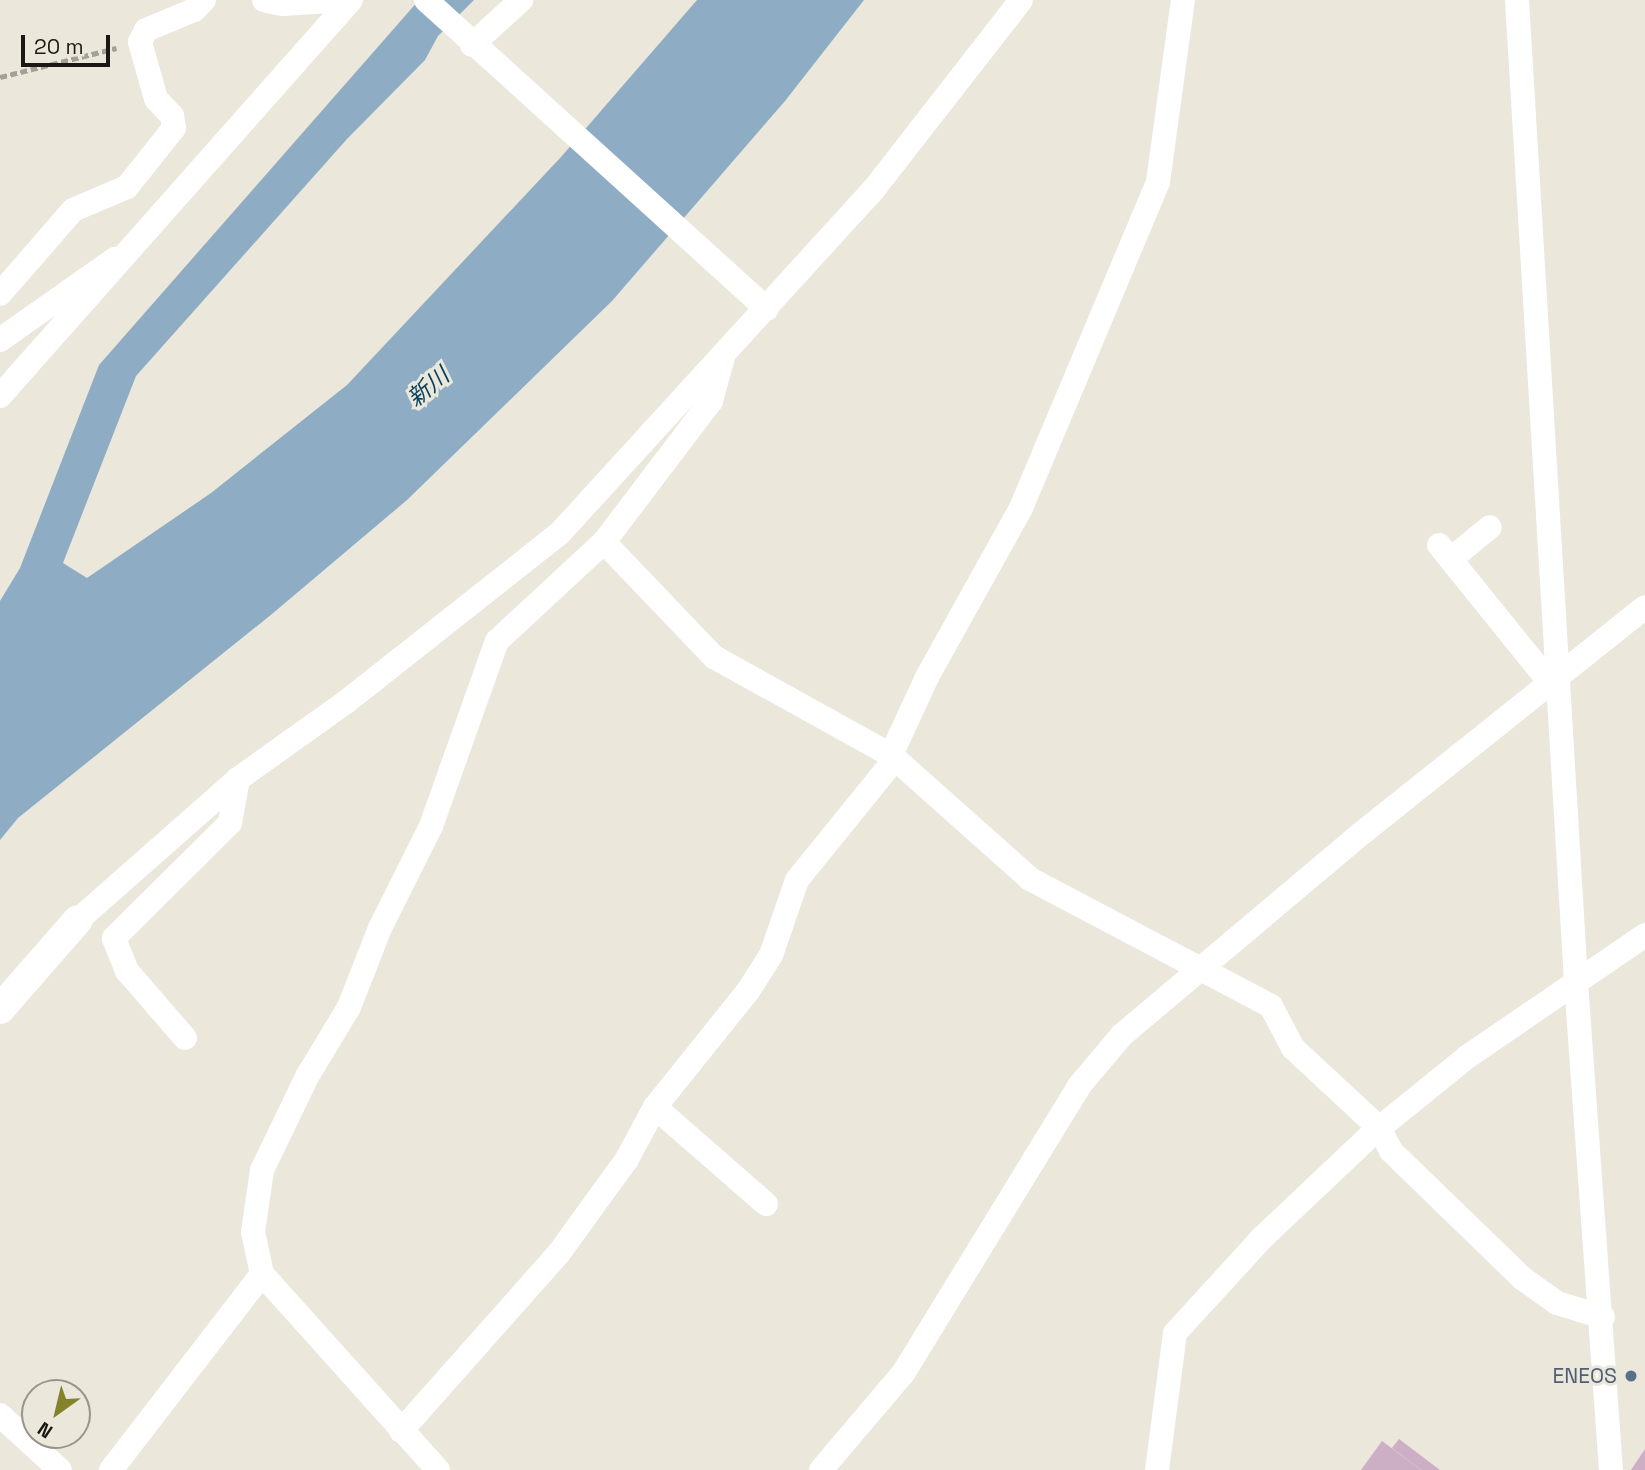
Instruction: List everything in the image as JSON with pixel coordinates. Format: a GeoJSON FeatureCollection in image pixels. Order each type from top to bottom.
{"type":"FeatureCollection","features":[{"type":"Feature","properties":{"kind":"street"},"geometry":{"type":"LineString","coordinates":[[0,294],[73,210],[127,187],[174,128],[173,116],[156,99],[140,42],[146,30],[194,10],[204,0]]}},
{"type":"Feature","properties":{"kind":"street"},"geometry":{"type":"LineString","coordinates":[[264,0],[282,4],[350,0]]}},
{"type":"Feature","properties":{"kind":"street"},"geometry":{"type":"LineString","coordinates":[[0,396],[131,251],[350,0]]}},
{"type":"Feature","properties":{"kind":"street"},"geometry":{"type":"LineString","coordinates":[[426,0],[473,46],[767,309]]}},
{"type":"Feature","properties":{"kind":"street"},"geometry":{"type":"LineString","coordinates":[[473,46],[521,0]]}},
{"type":"Feature","properties":{"kind":"street"},"geometry":{"type":"LineString","coordinates":[[0,1009],[78,920],[238,779],[346,702],[559,534],[874,189],[1021,0]]}},
{"type":"Feature","properties":{"kind":"street"},"geometry":{"type":"LineString","coordinates":[[401,1431],[559,1253],[627,1159],[655,1107],[748,991],[771,956],[797,880],[893,757],[927,677],[1021,508],[1158,182],[1183,0]]}},
{"type":"Feature","properties":{"kind":"street"},"geometry":{"type":"LineString","coordinates":[[1517,0],[1576,982],[1603,1317],[1611,1470]]}},
{"type":"Feature","properties":{"kind":"street"},"geometry":{"type":"LineString","coordinates":[[0,341],[100,265],[131,251]]}},
{"type":"Feature","properties":{"kind":"street"},"geometry":{"type":"LineString","coordinates":[[438,1470],[262,1274],[253,1232],[262,1170],[308,1075],[349,1007],[380,928],[431,826],[497,641],[604,542],[711,401],[723,356]]}},
{"type":"Feature","properties":{"kind":"street"},"geometry":{"type":"LineString","coordinates":[[1490,527],[1445,552],[1557,682]]}},
{"type":"Feature","properties":{"kind":"street"},"geometry":{"type":"LineString","coordinates":[[604,542],[714,657],[893,757],[1030,879],[1200,965],[1271,1006],[1293,1048],[1379,1128],[1391,1151],[1522,1278],[1557,1303],[1603,1317]]}},
{"type":"Feature","properties":{"kind":"street"},"geometry":{"type":"LineString","coordinates":[[821,1470],[904,1371],[1079,1086],[1122,1035],[1200,965],[1557,682],[1645,607]]}},
{"type":"Feature","properties":{"kind":"street"},"geometry":{"type":"LineString","coordinates":[[185,1038],[127,971],[114,938],[230,824],[238,779]]}},
{"type":"Feature","properties":{"kind":"street"},"geometry":{"type":"LineString","coordinates":[[1157,1470],[1175,1333],[1262,1238],[1379,1128],[1467,1057],[1645,934]]}},
{"type":"Feature","properties":{"kind":"street"},"geometry":{"type":"LineString","coordinates":[[655,1107],[766,1205]]}},
{"type":"Feature","properties":{"kind":"street"},"geometry":{"type":"LineString","coordinates":[[111,1470],[262,1274]]}},
{"type":"Feature","properties":{"kind":"street"},"geometry":{"type":"LineString","coordinates":[[0,1415],[60,1470]]}},
{"type":"Feature","properties":{"kind":"path"},"geometry":{"type":"LineString","coordinates":[[0,78],[140,42]]}},
{"type":"Feature","properties":{"kind":"water","name":"新川"},"geometry":{"type":"Polygon","coordinates":[[[419,0],[474,0],[438,36],[425,60],[347,139],[136,376],[63,563],[87,578],[211,493],[347,385],[561,157],[697,0],[864,0],[785,101],[612,301],[407,500],[272,614],[18,818],[0,840],[0,601],[20,568],[99,365],[419,0]]]}},
{"type":"Feature","properties":{"kind":"building"},"geometry":{"type":"Polygon","coordinates":[[[1399,1439],[1440,1470],[1421,1470],[1392,1448],[1399,1439]]]}},
{"type":"Feature","properties":{"kind":"building"},"geometry":{"type":"Polygon","coordinates":[[[1382,1441],[1421,1470],[1361,1470],[1382,1441]]]}},
{"type":"Feature","properties":{"kind":"building"},"geometry":{"type":"Polygon","coordinates":[[[1645,1449],[1645,1470],[1631,1470],[1645,1449]]]}},
{"type":"Feature","properties":{"kind":"place","name":"ENEOS"},"geometry":{"type":"Point","coordinates":[1631,1376]}}]}
